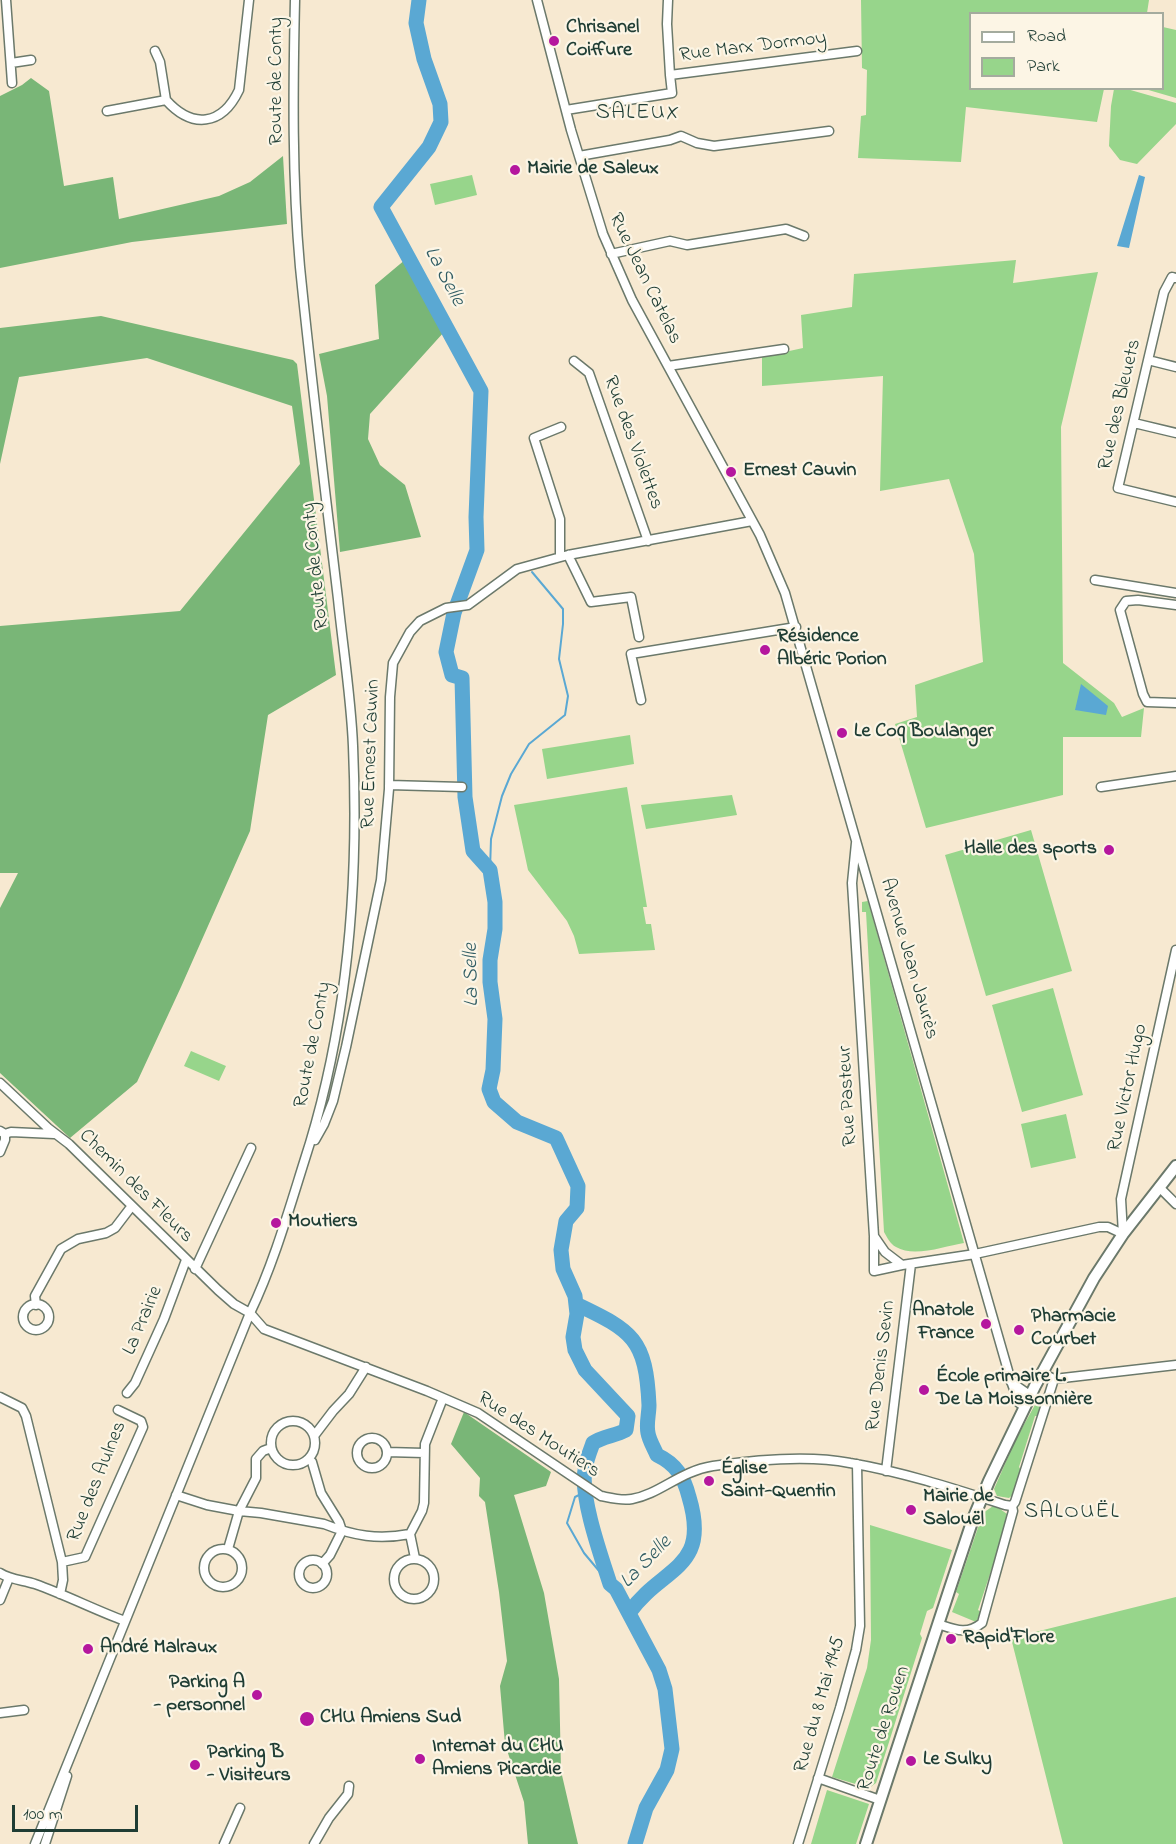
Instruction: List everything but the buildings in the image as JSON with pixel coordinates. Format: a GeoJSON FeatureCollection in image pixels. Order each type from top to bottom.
{"type":"FeatureCollection","features":[{"type":"Feature","properties":{"kind":"main road","name":"Route de Rouen"},"geometry":{"type":"LineString","coordinates":[[866,1844],[982,1498],[1030,1396],[1094,1278],[1123,1234],[1176,1167]]}},
{"type":"Feature","properties":{"kind":"street"},"geometry":{"type":"LineString","coordinates":[[6,0],[12,83]]}},
{"type":"Feature","properties":{"kind":"street"},"geometry":{"type":"LineString","coordinates":[[155,51],[160,62],[166,100],[183,116],[206,120],[224,113],[233,103],[239,90],[249,0]]}},
{"type":"Feature","properties":{"kind":"street","name":"Route de Conty"},"geometry":{"type":"LineString","coordinates":[[295,0],[294,147],[300,265],[350,708],[355,798],[355,853],[350,932],[319,1127]]}},
{"type":"Feature","properties":{"kind":"street","name":"Rue Jean Catelas"},"geometry":{"type":"LineString","coordinates":[[537,0],[595,213],[611,254],[632,300],[752,521]]}},
{"type":"Feature","properties":{"kind":"street"},"geometry":{"type":"LineString","coordinates":[[668,0],[669,75]]}},
{"type":"Feature","properties":{"kind":"street","name":"Rue Marx Dormoy"},"geometry":{"type":"LineString","coordinates":[[566,111],[672,93],[669,75],[857,51]]}},
{"type":"Feature","properties":{"kind":"street"},"geometry":{"type":"LineString","coordinates":[[11,63],[31,60]]}},
{"type":"Feature","properties":{"kind":"street"},"geometry":{"type":"LineString","coordinates":[[107,111],[166,100]]}},
{"type":"Feature","properties":{"kind":"street"},"geometry":{"type":"LineString","coordinates":[[579,156],[670,140],[681,136],[697,143],[714,146],[828,131]]}},
{"type":"Feature","properties":{"kind":"street"},"geometry":{"type":"LineString","coordinates":[[611,254],[670,242],[687,245],[786,228],[804,236]]}},
{"type":"Feature","properties":{"kind":"street","name":"Rue des Bleuets"},"geometry":{"type":"LineString","coordinates":[[1176,278],[1172,277],[1164,292],[1118,488],[1176,502]]}},
{"type":"Feature","properties":{"kind":"street"},"geometry":{"type":"LineString","coordinates":[[668,366],[784,349]]}},
{"type":"Feature","properties":{"kind":"street"},"geometry":{"type":"LineString","coordinates":[[1148,360],[1176,367]]}},
{"type":"Feature","properties":{"kind":"street","name":"Rue des Violettes"},"geometry":{"type":"LineString","coordinates":[[574,362],[589,373],[648,541]]}},
{"type":"Feature","properties":{"kind":"street"},"geometry":{"type":"LineString","coordinates":[[1134,423],[1176,433]]}},
{"type":"Feature","properties":{"kind":"street"},"geometry":{"type":"LineString","coordinates":[[561,427],[534,438],[560,519],[564,556],[591,602],[630,597],[639,637]]}},
{"type":"Feature","properties":{"kind":"street","name":"Rue Ernest Cauvin"},"geometry":{"type":"LineString","coordinates":[[319,1127],[333,1101],[381,880],[389,785],[390,697],[393,663],[410,632],[420,621],[434,612],[475,601],[517,569],[564,556],[752,521]]}},
{"type":"Feature","properties":{"kind":"street","name":"Avenue Jean Jaurès"},"geometry":{"type":"LineString","coordinates":[[752,521],[781,582],[796,627],[1011,1381],[1019,1403],[1025,1407]]}},
{"type":"Feature","properties":{"kind":"street"},"geometry":{"type":"LineString","coordinates":[[1095,580],[1176,593]]}},
{"type":"Feature","properties":{"kind":"street"},"geometry":{"type":"LineString","coordinates":[[1176,605],[1138,600],[1126,601],[1120,610],[1147,702],[1176,703]]}},
{"type":"Feature","properties":{"kind":"street"},"geometry":{"type":"LineString","coordinates":[[641,700],[631,654],[796,627]]}},
{"type":"Feature","properties":{"kind":"street"},"geometry":{"type":"LineString","coordinates":[[1101,787],[1176,776]]}},
{"type":"Feature","properties":{"kind":"street"},"geometry":{"type":"LineString","coordinates":[[389,785],[462,787]]}},
{"type":"Feature","properties":{"kind":"street","name":"Rue Pasteur"},"geometry":{"type":"LineString","coordinates":[[857,840],[852,883],[855,897],[874,1271],[907,1264]]}},
{"type":"Feature","properties":{"kind":"street"},"geometry":{"type":"LineString","coordinates":[[855,897],[872,894]]}},
{"type":"Feature","properties":{"kind":"street","name":"Rue Victor Hugo"},"geometry":{"type":"LineString","coordinates":[[1123,1234],[1121,1199],[1176,950]]}},
{"type":"Feature","properties":{"kind":"street","name":"Chemin des Fleurs"},"geometry":{"type":"LineString","coordinates":[[0,1083],[57,1134],[195,1269],[234,1304],[250,1313]]}},
{"type":"Feature","properties":{"kind":"street"},"geometry":{"type":"LineString","coordinates":[[35,1844],[268,1270],[309,1148],[319,1127]]}},
{"type":"Feature","properties":{"kind":"street"},"geometry":{"type":"LineString","coordinates":[[0,1152],[5,1140],[2,1132],[57,1134]]}},
{"type":"Feature","properties":{"kind":"street"},"geometry":{"type":"LineString","coordinates":[[195,1269],[251,1148]]}},
{"type":"Feature","properties":{"kind":"street"},"geometry":{"type":"LineString","coordinates":[[1159,1187],[1176,1204]]}},
{"type":"Feature","properties":{"kind":"street"},"geometry":{"type":"LineString","coordinates":[[36,1305],[34,1296],[61,1250],[78,1239],[106,1233],[115,1228],[131,1207]]}},
{"type":"Feature","properties":{"kind":"street"},"geometry":{"type":"LineString","coordinates":[[874,1236],[885,1252],[907,1264],[975,1254],[1099,1227],[1108,1227],[1123,1234]]}},
{"type":"Feature","properties":{"kind":"street","name":"La Prairie"},"geometry":{"type":"LineString","coordinates":[[127,1393],[135,1383],[164,1319],[186,1260]]}},
{"type":"Feature","properties":{"kind":"street","name":"Rue Denis Sevin"},"geometry":{"type":"LineString","coordinates":[[886,1471],[907,1264]]}},
{"type":"Feature","properties":{"kind":"street","name":"Rue des Moutiers"},"geometry":{"type":"LineString","coordinates":[[250,1313],[264,1329],[366,1367],[478,1413],[574,1480],[610,1498],[634,1498],[688,1472],[715,1466],[792,1460],[857,1464],[1012,1506]]}},
{"type":"Feature","properties":{"kind":"street"},"geometry":{"type":"LineString","coordinates":[[1042,1373],[1054,1379],[1176,1365]]}},
{"type":"Feature","properties":{"kind":"street"},"geometry":{"type":"LineString","coordinates":[[314,1436],[349,1394],[366,1367]]}},
{"type":"Feature","properties":{"kind":"street"},"geometry":{"type":"LineString","coordinates":[[938,1624],[966,1631],[982,1623],[1012,1506],[1054,1379]]}},
{"type":"Feature","properties":{"kind":"street"},"geometry":{"type":"LineString","coordinates":[[1011,1381],[1030,1396]]}},
{"type":"Feature","properties":{"kind":"street"},"geometry":{"type":"LineString","coordinates":[[0,1397],[21,1408],[26,1416],[62,1562],[63,1580],[60,1594]]}},
{"type":"Feature","properties":{"kind":"street"},"geometry":{"type":"LineString","coordinates":[[415,1558],[410,1534],[424,1503],[425,1444],[443,1398]]}},
{"type":"Feature","properties":{"kind":"street","name":"Rue des Aulnes"},"geometry":{"type":"LineString","coordinates":[[62,1562],[85,1557],[143,1426],[141,1420],[118,1410]]}},
{"type":"Feature","properties":{"kind":"street"},"geometry":{"type":"LineString","coordinates":[[291,1420],[305,1424],[314,1436],[315,1448],[309,1459],[297,1465],[290,1466],[277,1460],[270,1448],[270,1440],[277,1427],[291,1420]]}},
{"type":"Feature","properties":{"kind":"street"},"geometry":{"type":"LineString","coordinates":[[228,1549],[239,1511],[256,1478],[256,1460],[263,1451],[270,1448]]}},
{"type":"Feature","properties":{"kind":"street"},"geometry":{"type":"LineString","coordinates":[[387,1452],[424,1453]]}},
{"type":"Feature","properties":{"kind":"street"},"geometry":{"type":"LineString","coordinates":[[309,1459],[312,1462],[321,1493],[342,1531],[330,1555],[322,1564]]}},
{"type":"Feature","properties":{"kind":"street","name":"Rue du 8 Mai 1945"},"geometry":{"type":"LineString","coordinates":[[798,1844],[858,1641],[860,1626],[857,1464]]}},
{"type":"Feature","properties":{"kind":"street"},"geometry":{"type":"LineString","coordinates":[[176,1495],[239,1511],[324,1524],[342,1531],[375,1538],[410,1534]]}},
{"type":"Feature","properties":{"kind":"street"},"geometry":{"type":"LineString","coordinates":[[228,1549],[238,1556],[242,1568],[238,1580],[221,1587],[210,1582],[206,1577],[204,1564],[215,1550],[228,1549]]}},
{"type":"Feature","properties":{"kind":"street"},"geometry":{"type":"LineString","coordinates":[[415,1558],[422,1560],[432,1569],[434,1583],[426,1595],[413,1599],[407,1598],[397,1590],[394,1578],[395,1572],[403,1562],[415,1558]]}},
{"type":"Feature","properties":{"kind":"street"},"geometry":{"type":"LineString","coordinates":[[0,1573],[9,1578],[32,1583],[126,1621]]}},
{"type":"Feature","properties":{"kind":"street"},"geometry":{"type":"LineString","coordinates":[[0,1600],[9,1578]]}},
{"type":"Feature","properties":{"kind":"street"},"geometry":{"type":"LineString","coordinates":[[0,1713],[24,1710]]}},
{"type":"Feature","properties":{"kind":"street"},"geometry":{"type":"LineString","coordinates":[[45,1844],[76,1743]]}},
{"type":"Feature","properties":{"kind":"street"},"geometry":{"type":"LineString","coordinates":[[818,1778],[880,1800]]}},
{"type":"Feature","properties":{"kind":"street"},"geometry":{"type":"LineString","coordinates":[[314,1844],[329,1818],[348,1794],[349,1786]]}},
{"type":"Feature","properties":{"kind":"street"},"geometry":{"type":"LineString","coordinates":[[224,1844],[240,1808]]}},
{"type":"Feature","properties":{"kind":"green space"},"geometry":{"type":"Polygon","coordinates":[[[861,0],[1149,0],[1147,12],[969,12],[969,90],[1104,90],[1097,122],[966,107],[961,162],[858,158],[861,116],[866,115],[867,70],[862,68],[861,0]]]}},
{"type":"Feature","properties":{"kind":"green space"},"geometry":{"type":"Polygon","coordinates":[[[1164,27],[1176,30],[1176,98],[1148,90],[1164,90],[1164,27]]]}},
{"type":"Feature","properties":{"kind":"green space"},"geometry":{"type":"Polygon","coordinates":[[[31,78],[49,91],[64,186],[113,177],[119,219],[219,196],[250,182],[283,156],[287,224],[132,242],[0,268],[0,96],[31,78]]]}},
{"type":"Feature","properties":{"kind":"green space"},"geometry":{"type":"Polygon","coordinates":[[[1114,90],[1130,90],[1176,103],[1176,124],[1137,164],[1120,160],[1109,146],[1114,90]]]}},
{"type":"Feature","properties":{"kind":"green space"},"geometry":{"type":"Polygon","coordinates":[[[472,175],[477,195],[435,205],[430,184],[472,175]]]}},
{"type":"Feature","properties":{"kind":"green space"},"geometry":{"type":"Polygon","coordinates":[[[406,259],[444,332],[370,414],[368,439],[380,465],[405,485],[421,537],[340,552],[327,396],[319,354],[379,339],[375,285],[406,259]]]}},
{"type":"Feature","properties":{"kind":"green space"},"geometry":{"type":"Polygon","coordinates":[[[1016,260],[1013,283],[1098,272],[1061,427],[1063,663],[1114,703],[1122,717],[1144,708],[1141,737],[1063,737],[1063,795],[926,828],[895,724],[917,717],[915,685],[983,662],[974,554],[949,479],[880,491],[883,376],[762,386],[762,357],[803,348],[801,315],[852,307],[854,274],[1016,260]]]}},
{"type":"Feature","properties":{"kind":"green space"},"geometry":{"type":"Polygon","coordinates":[[[101,316],[293,360],[297,364],[336,675],[268,715],[250,831],[137,1082],[70,1138],[0,1073],[0,908],[18,873],[0,873],[0,626],[180,611],[300,464],[292,406],[147,358],[19,377],[0,464],[0,328],[101,316]]]}},
{"type":"Feature","properties":{"kind":"green space"},"geometry":{"type":"Polygon","coordinates":[[[630,735],[634,764],[547,779],[542,749],[630,735]]]}},
{"type":"Feature","properties":{"kind":"green space"},"geometry":{"type":"Polygon","coordinates":[[[627,787],[647,907],[643,907],[646,924],[651,924],[655,950],[579,954],[567,921],[528,870],[514,805],[627,787]]]}},
{"type":"Feature","properties":{"kind":"green space"},"geometry":{"type":"Polygon","coordinates":[[[732,795],[737,815],[646,829],[641,805],[732,795]]]}},
{"type":"Feature","properties":{"kind":"green space"},"geometry":{"type":"Polygon","coordinates":[[[1031,830],[1072,971],[986,996],[945,855],[1031,830]]]}},
{"type":"Feature","properties":{"kind":"green space"},"geometry":{"type":"Polygon","coordinates":[[[868,901],[964,1243],[930,1250],[903,1250],[894,1246],[884,1232],[866,912],[862,912],[862,902],[868,901]]]}},
{"type":"Feature","properties":{"kind":"green space"},"geometry":{"type":"Polygon","coordinates":[[[1053,988],[1083,1095],[1022,1112],[992,1005],[1053,988]]]}},
{"type":"Feature","properties":{"kind":"green space"},"geometry":{"type":"Polygon","coordinates":[[[191,1051],[226,1066],[219,1081],[184,1066],[191,1051]]]}},
{"type":"Feature","properties":{"kind":"green space"},"geometry":{"type":"Polygon","coordinates":[[[1066,1114],[1076,1158],[1031,1168],[1021,1124],[1066,1114]]]}},
{"type":"Feature","properties":{"kind":"green space"},"geometry":{"type":"Polygon","coordinates":[[[1041,1394],[1045,1396],[1038,1416],[1035,1416],[1019,1467],[1021,1470],[1017,1489],[1009,1498],[997,1496],[994,1489],[1016,1439],[1041,1394]]]}},
{"type":"Feature","properties":{"kind":"green space"},"geometry":{"type":"Polygon","coordinates":[[[464,1412],[551,1472],[546,1486],[514,1495],[544,1593],[559,1679],[561,1771],[578,1844],[528,1844],[524,1802],[505,1744],[500,1686],[507,1661],[485,1502],[479,1496],[480,1478],[451,1444],[464,1412]]]}},
{"type":"Feature","properties":{"kind":"green space"},"geometry":{"type":"Polygon","coordinates":[[[993,1506],[1007,1514],[1007,1523],[976,1622],[952,1612],[959,1594],[956,1592],[983,1513],[993,1506]]]}},
{"type":"Feature","properties":{"kind":"green space"},"geometry":{"type":"Polygon","coordinates":[[[870,1525],[952,1550],[933,1608],[927,1611],[920,1634],[922,1638],[876,1783],[869,1788],[832,1777],[867,1668],[871,1640],[870,1525]]]}},
{"type":"Feature","properties":{"kind":"green space"},"geometry":{"type":"Polygon","coordinates":[[[1176,1597],[1176,1844],[1063,1844],[1011,1638],[1176,1597]]]}},
{"type":"Feature","properties":{"kind":"green space"},"geometry":{"type":"Polygon","coordinates":[[[827,1790],[869,1804],[856,1844],[811,1844],[827,1790]]]}},
{"type":"Feature","properties":{"kind":"water"},"geometry":{"type":"Polygon","coordinates":[[[1139,175],[1145,177],[1129,248],[1117,246],[1139,175]]]}},
{"type":"Feature","properties":{"kind":"water"},"geometry":{"type":"Polygon","coordinates":[[[1081,684],[1108,706],[1106,715],[1075,710],[1081,684]]]}},
{"type":"Feature","properties":{"kind":"waterway","name":"La Selle"},"geometry":{"type":"LineString","coordinates":[[419,0],[416,23],[424,59],[440,104],[441,122],[429,147],[381,207],[481,391],[476,517],[477,550],[454,613],[446,652],[452,675],[462,678],[465,797],[473,851],[490,870],[495,902],[495,929],[490,960],[490,982],[495,1019],[493,1070],[489,1089],[494,1102],[517,1122],[556,1138],[578,1186],[577,1208],[566,1221],[561,1250],[563,1269],[575,1296],[577,1314],[573,1337],[575,1350],[585,1370],[628,1416],[626,1430],[593,1443],[586,1463],[584,1482],[592,1527],[610,1584],[616,1589],[659,1670],[665,1689],[672,1749],[667,1770],[646,1808],[635,1844]]}},
{"type":"Feature","properties":{"kind":"waterway"},"geometry":{"type":"LineString","coordinates":[[490,870],[491,839],[502,796],[511,774],[529,744],[565,715],[568,696],[559,659],[563,609],[532,572]]}},
{"type":"Feature","properties":{"kind":"waterway","name":"La Selle"},"geometry":{"type":"LineString","coordinates":[[576,1304],[623,1330],[640,1351],[647,1383],[649,1438],[657,1455],[674,1467],[682,1477],[694,1521],[694,1539],[680,1565],[642,1598],[629,1613]]}},
{"type":"Feature","properties":{"kind":"waterway"},"geometry":{"type":"LineString","coordinates":[[585,1492],[575,1497],[567,1523],[584,1553],[610,1584]]}},
{"type":"Feature","properties":{"kind":"place","name":"Chrisanel Coiffure"},"geometry":{"type":"Point","coordinates":[554,41]}},
{"type":"Feature","properties":{"kind":"place","name":"Mairie de Saleux"},"geometry":{"type":"Point","coordinates":[515,170]}},
{"type":"Feature","properties":{"kind":"place","name":"Ernest Cauvin"},"geometry":{"type":"Point","coordinates":[731,472]}},
{"type":"Feature","properties":{"kind":"place","name":"Résidence Albéric Porion"},"geometry":{"type":"Point","coordinates":[765,650]}},
{"type":"Feature","properties":{"kind":"place","name":"Le Coq Boulanger"},"geometry":{"type":"Point","coordinates":[842,733]}},
{"type":"Feature","properties":{"kind":"place","name":"Halle des sports"},"geometry":{"type":"Point","coordinates":[1109,850]}},
{"type":"Feature","properties":{"kind":"place","name":"Moutiers"},"geometry":{"type":"Point","coordinates":[276,1223]}},
{"type":"Feature","properties":{"kind":"place","name":"Anatole France"},"geometry":{"type":"Point","coordinates":[986,1324]}},
{"type":"Feature","properties":{"kind":"place","name":"Pharmacie Courbet"},"geometry":{"type":"Point","coordinates":[1019,1330]}},
{"type":"Feature","properties":{"kind":"place","name":"École primaire L. De La Moissonnière"},"geometry":{"type":"Point","coordinates":[924,1390]}},
{"type":"Feature","properties":{"kind":"place","name":"Église Saint-Quentin"},"geometry":{"type":"Point","coordinates":[709,1481]}},
{"type":"Feature","properties":{"kind":"place","name":"Mairie de Salouël"},"geometry":{"type":"Point","coordinates":[911,1510]}},
{"type":"Feature","properties":{"kind":"place","name":"Rapid'Flore"},"geometry":{"type":"Point","coordinates":[951,1639]}},
{"type":"Feature","properties":{"kind":"place","name":"André Malraux"},"geometry":{"type":"Point","coordinates":[88,1649]}},
{"type":"Feature","properties":{"kind":"place","name":"Parking A - personnel"},"geometry":{"type":"Point","coordinates":[257,1695]}},
{"type":"Feature","properties":{"kind":"place","name":"CHU Amiens Sud"},"geometry":{"type":"Point","coordinates":[307,1719]}},
{"type":"Feature","properties":{"kind":"place","name":"Internat du CHU Amiens Picardie"},"geometry":{"type":"Point","coordinates":[420,1759]}},
{"type":"Feature","properties":{"kind":"place","name":"Le Sulky"},"geometry":{"type":"Point","coordinates":[911,1761]}},
{"type":"Feature","properties":{"kind":"place","name":"Parking B - Visiteurs"},"geometry":{"type":"Point","coordinates":[195,1765]}},
{"type":"Feature","properties":{"kind":"district","name":"SALEUX"},"geometry":{"type":"Point","coordinates":[638,114]}},
{"type":"Feature","properties":{"kind":"district","name":"SALOUËL"},"geometry":{"type":"Point","coordinates":[1072,1513]}}]}
